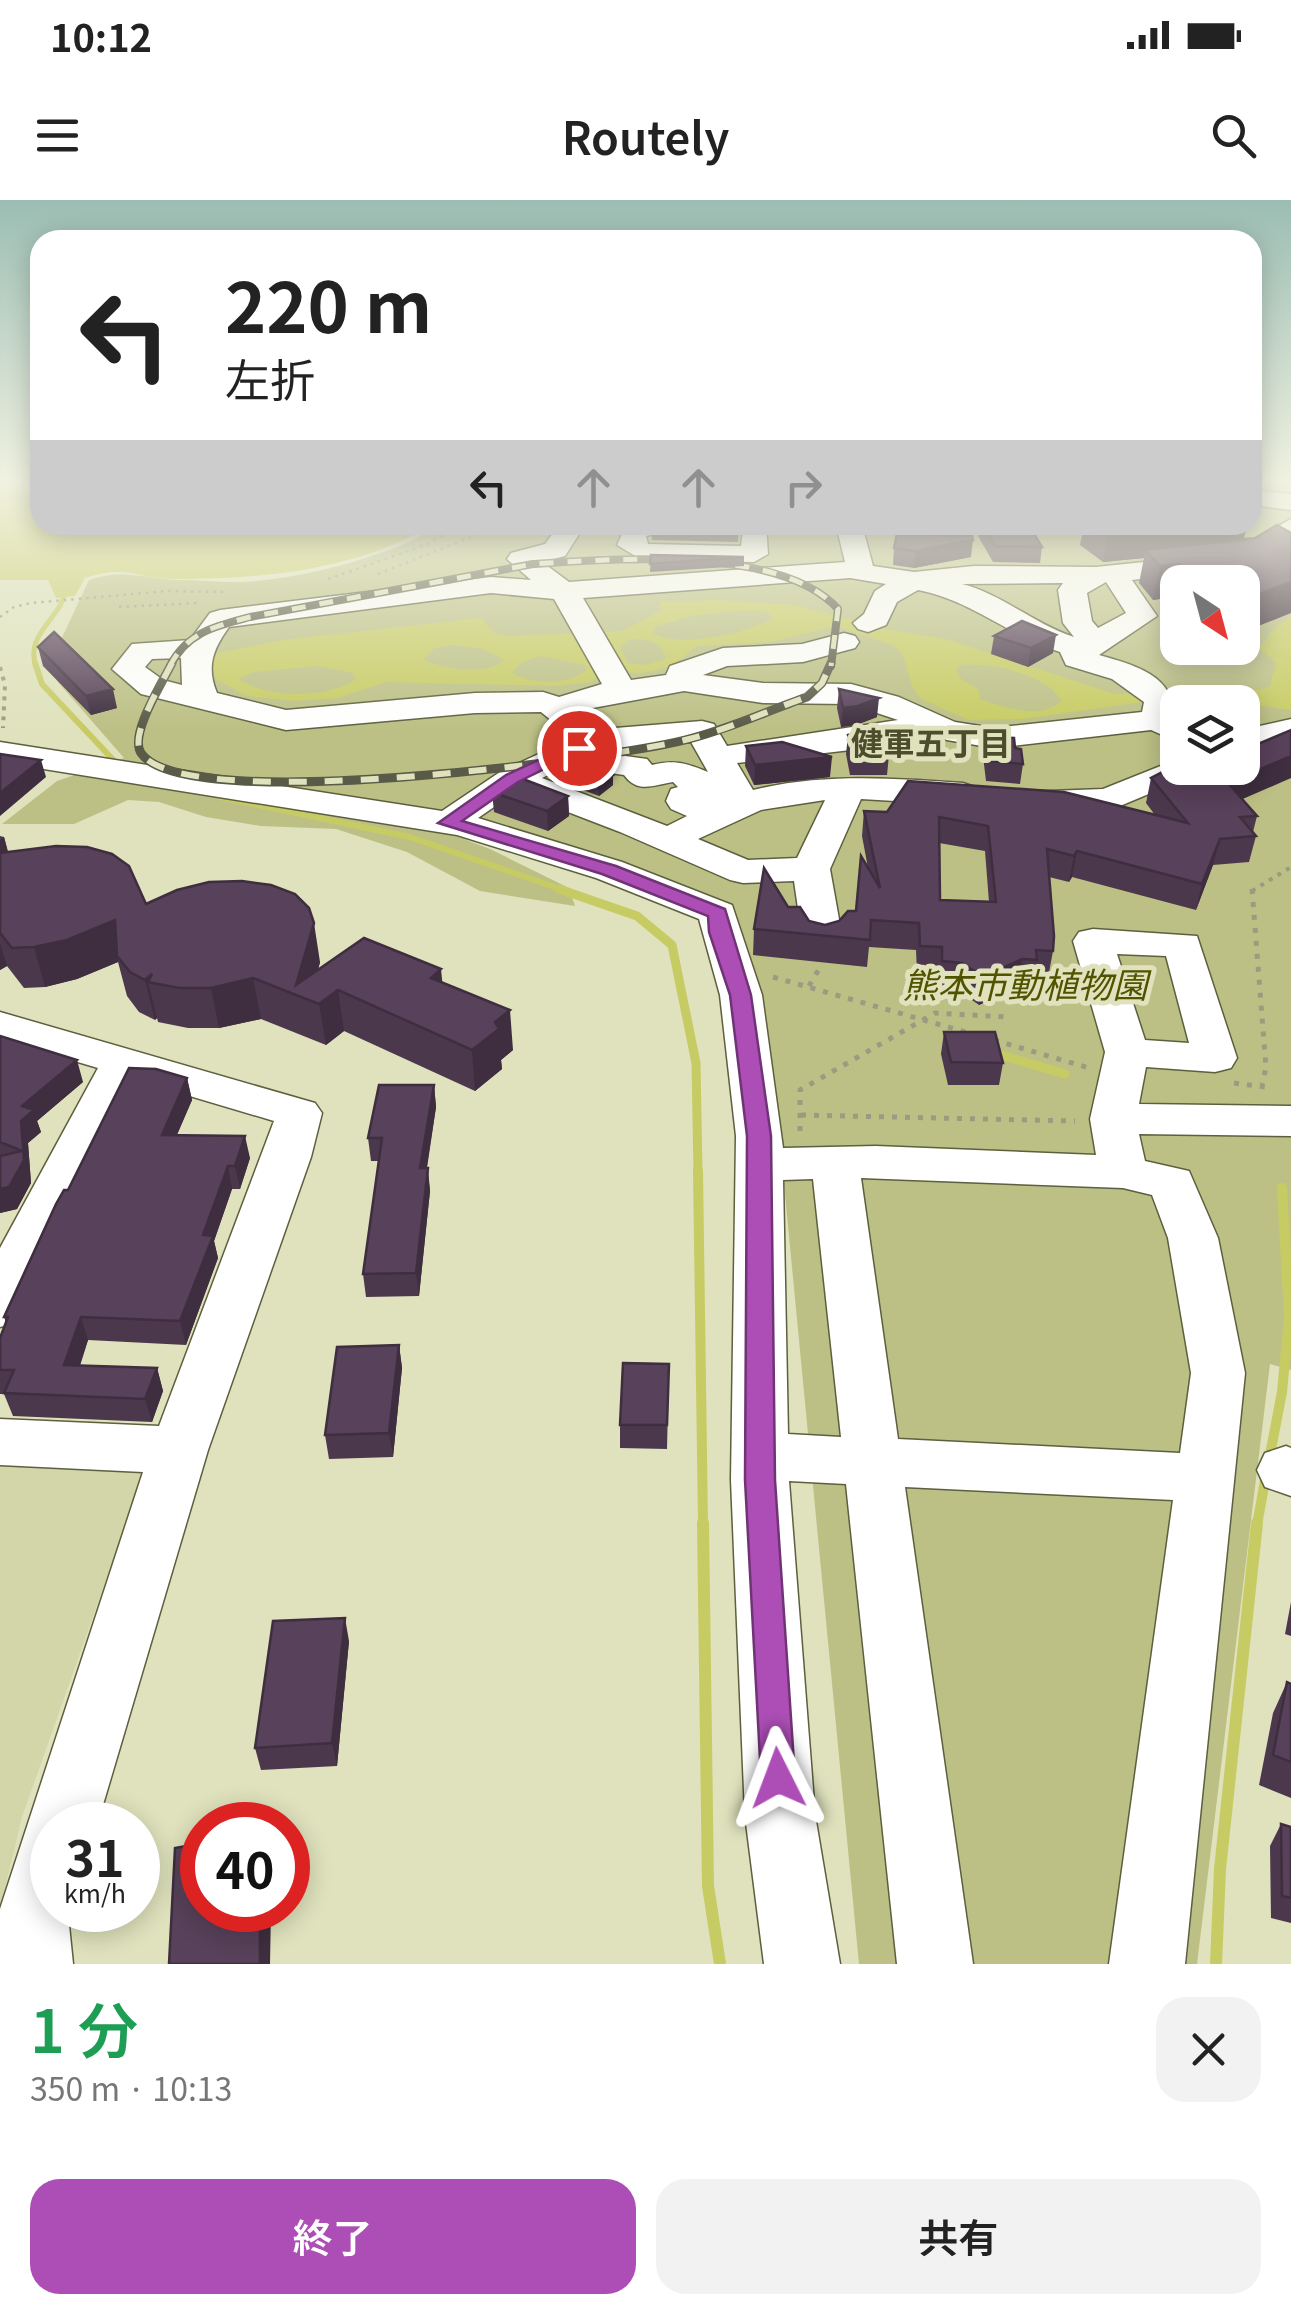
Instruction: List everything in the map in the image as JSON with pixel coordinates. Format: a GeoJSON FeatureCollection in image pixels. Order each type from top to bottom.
{"type":"FeatureCollection","features":[{"type":"Feature","properties":{"kind":"street"},"geometry":{"type":"LineString","coordinates":[[531,566],[563,591],[586,623],[618,684]]}},
{"type":"Feature","properties":{"kind":"street"},"geometry":{"type":"LineString","coordinates":[[859,566],[861,572]]}},
{"type":"Feature","properties":{"kind":"street"},"geometry":{"type":"LineString","coordinates":[[684,682],[681,674],[723,657],[803,652],[855,632],[876,618],[884,597],[913,581],[974,574],[1104,574],[1183,566]]}},
{"type":"Feature","properties":{"kind":"street"},"geometry":{"type":"LineString","coordinates":[[206,702],[195,684],[195,659],[225,605],[491,585],[563,591],[772,574],[861,572],[913,581],[988,602],[1047,638],[1085,650],[1112,668],[1148,684],[1160,701]]}},
{"type":"Feature","properties":{"kind":"street"},"geometry":{"type":"LineString","coordinates":[[1085,650],[1072,590],[1104,574]]}},
{"type":"Feature","properties":{"kind":"street"},"geometry":{"type":"LineString","coordinates":[[1085,650],[1142,616],[1104,574]]}},
{"type":"Feature","properties":{"kind":"street"},"geometry":{"type":"LineString","coordinates":[[855,632],[846,664],[859,696]]}},
{"type":"Feature","properties":{"kind":"street"},"geometry":{"type":"LineString","coordinates":[[195,659],[142,650],[127,669],[152,687],[286,720],[475,703],[543,702],[559,706],[618,684],[684,682],[763,693],[821,691],[859,696],[888,704],[943,729]]}},
{"type":"Feature","properties":{"kind":"street"},"geometry":{"type":"LineString","coordinates":[[559,706],[601,763],[635,766],[644,778],[671,771],[686,773],[689,779],[705,782],[709,791],[700,796],[684,796],[684,801],[730,810]]}},
{"type":"Feature","properties":{"kind":"street"},"geometry":{"type":"LineString","coordinates":[[716,755],[868,738],[872,731],[943,729],[1009,738],[1160,727]]}},
{"type":"Feature","properties":{"kind":"street"},"geometry":{"type":"LineString","coordinates":[[1260,736],[1291,729]]}},
{"type":"Feature","properties":{"kind":"street"},"geometry":{"type":"LineString","coordinates":[[448,823],[512,779],[587,744],[702,731],[716,755],[730,810]]}},
{"type":"Feature","properties":{"kind":"street"},"geometry":{"type":"LineString","coordinates":[[1,741],[48,759],[448,823],[609,870],[718,913],[752,1083],[759,1164],[760,1456],[780,1814],[802,1964]]}},
{"type":"Feature","properties":{"kind":"street"},"geometry":{"type":"LineString","coordinates":[[669,839],[730,810],[775,795],[902,790],[1108,800],[1160,778]]}},
{"type":"Feature","properties":{"kind":"street"},"geometry":{"type":"LineString","coordinates":[[512,779],[743,872],[811,869]]}},
{"type":"Feature","properties":{"kind":"street"},"geometry":{"type":"LineString","coordinates":[[822,950],[811,869],[847,791]]}},
{"type":"Feature","properties":{"kind":"street"},"geometry":{"type":"LineString","coordinates":[[0,1025],[299,1113],[287,1156],[179,1450],[69,1802]]}},
{"type":"Feature","properties":{"kind":"street"},"geometry":{"type":"LineString","coordinates":[[0,1308],[18,1229],[123,1062]]}},
{"type":"Feature","properties":{"kind":"street"},"geometry":{"type":"LineString","coordinates":[[759,1164],[818,1139],[1121,1105],[1284,1105]]}},
{"type":"Feature","properties":{"kind":"street"},"geometry":{"type":"LineString","coordinates":[[1121,1105],[1172,1183],[1194,1238],[1218,1374],[1147,1964]]}},
{"type":"Feature","properties":{"kind":"street"},"geometry":{"type":"LineString","coordinates":[[818,1139],[872,1461],[935,1964]]}},
{"type":"Feature","properties":{"kind":"street"},"geometry":{"type":"LineString","coordinates":[[0,1442],[179,1450]]}},
{"type":"Feature","properties":{"kind":"street"},"geometry":{"type":"LineString","coordinates":[[760,1456],[1206,1478]]}},
{"type":"Feature","properties":{"kind":"street"},"geometry":{"type":"LineString","coordinates":[[33,1932],[35,1964]]}},
{"type":"Feature","properties":{"kind":"path"},"geometry":{"type":"LineString","coordinates":[[319,582],[364,566]]}},
{"type":"Feature","properties":{"kind":"path"},"geometry":{"type":"LineString","coordinates":[[372,576],[396,566]]}},
{"type":"Feature","properties":{"kind":"path"},"geometry":{"type":"LineString","coordinates":[[0,617],[14,608],[54,601],[167,591],[225,605],[224,612],[210,603],[119,607]]}},
{"type":"Feature","properties":{"kind":"path"},"geometry":{"type":"LineString","coordinates":[[0,667],[5,685],[1,741]]}},
{"type":"Feature","properties":{"kind":"path"},"geometry":{"type":"LineString","coordinates":[[1262,1085],[1266,1068],[1252,890],[1291,867]]}},
{"type":"Feature","properties":{"kind":"path"},"geometry":{"type":"LineString","coordinates":[[809,986],[822,950]]}},
{"type":"Feature","properties":{"kind":"path"},"geometry":{"type":"LineString","coordinates":[[730,964],[809,986],[1121,1105]]}},
{"type":"Feature","properties":{"kind":"path"},"geometry":{"type":"LineString","coordinates":[[1226,1083],[1262,1085],[1284,1105]]}},
{"type":"Feature","properties":{"kind":"path"},"geometry":{"type":"LineString","coordinates":[[818,1139],[1051,1123],[1121,1105]]}},
{"type":"Feature","properties":{"kind":"shaded area"},"geometry":{"type":"Polygon","coordinates":[[[0,566],[321,566],[209,579],[111,572],[85,578],[75,596],[56,598],[48,580],[0,580],[0,566]]]}},
{"type":"Feature","properties":{"kind":"shaded area"},"geometry":{"type":"Polygon","coordinates":[[[719,600],[795,605],[890,630],[946,639],[1115,694],[1160,693],[1160,701],[1022,719],[969,720],[921,699],[913,688],[902,653],[892,645],[837,626],[770,642],[697,646],[672,666],[643,673],[603,672],[592,682],[556,686],[386,682],[338,698],[294,701],[247,696],[217,680],[212,669],[204,665],[213,654],[282,640],[481,618],[494,633],[508,636],[622,631],[661,611],[660,602],[719,600]],[[766,611],[692,616],[655,627],[653,633],[678,640],[713,637],[773,618],[766,611]],[[630,639],[620,648],[628,663],[645,665],[666,659],[662,648],[648,641],[630,639]],[[451,645],[435,648],[423,660],[475,670],[505,660],[483,649],[451,645]],[[540,656],[521,663],[512,673],[540,681],[560,681],[587,670],[585,665],[540,656]],[[962,665],[956,669],[960,678],[979,690],[979,699],[1032,711],[1061,701],[1045,684],[1018,672],[987,666],[962,665]],[[317,666],[253,672],[239,679],[281,693],[314,693],[356,679],[353,673],[317,666]]]}},
{"type":"Feature","properties":{"kind":"shaded area"},"geometry":{"type":"Polygon","coordinates":[[[1291,618],[1291,710],[1260,705],[1260,690],[1270,686],[1276,663],[1260,647],[1276,626],[1291,618]]]}},
{"type":"Feature","properties":{"kind":"shaded area"},"geometry":{"type":"Polygon","coordinates":[[[0,1464],[145,1470],[22,1817],[0,1908],[0,1464]]]}},
{"type":"Feature","properties":{"kind":"green space","name":"熊本市動植物園"},"geometry":{"type":"Polygon","coordinates":[[[335,566],[1160,566],[1160,665],[1260,665],[1260,566],[1291,566],[1291,1370],[1270,1364],[1197,1964],[859,1964],[774,1080],[734,914],[401,815],[490,849],[569,888],[575,906],[480,891],[407,852],[336,829],[261,826],[206,817],[159,802],[128,800],[74,824],[2,824],[57,781],[124,758],[57,681],[51,661],[89,580],[124,574],[237,582],[335,566]]]}},
{"type":"Feature","properties":{"kind":"building"},"geometry":{"type":"Polygon","coordinates":[[[1260,566],[1291,566],[1291,582],[1260,594],[1260,566]]]}},
{"type":"Feature","properties":{"kind":"building"},"geometry":{"type":"Polygon","coordinates":[[[1022,621],[1056,635],[1031,648],[994,636],[1022,621]]]}},
{"type":"Feature","properties":{"kind":"building"},"geometry":{"type":"Polygon","coordinates":[[[54,632],[113,689],[86,696],[38,647],[54,632]]]}},
{"type":"Feature","properties":{"kind":"building"},"geometry":{"type":"Polygon","coordinates":[[[839,689],[879,698],[843,708],[839,689]]]}},
{"type":"Feature","properties":{"kind":"building"},"geometry":{"type":"Polygon","coordinates":[[[882,727],[889,755],[852,755],[848,735],[882,727]]]}},
{"type":"Feature","properties":{"kind":"building"},"geometry":{"type":"Polygon","coordinates":[[[1291,730],[1291,756],[1260,769],[1260,743],[1291,730]]]}},
{"type":"Feature","properties":{"kind":"building"},"geometry":{"type":"Polygon","coordinates":[[[986,737],[1014,738],[1015,748],[1021,749],[1023,764],[989,761],[986,737]]]}},
{"type":"Feature","properties":{"kind":"building"},"geometry":{"type":"Polygon","coordinates":[[[782,742],[832,757],[755,765],[746,746],[782,742]]]}},
{"type":"Feature","properties":{"kind":"building"},"geometry":{"type":"Polygon","coordinates":[[[0,754],[41,760],[0,793],[0,754]]]}},
{"type":"Feature","properties":{"kind":"building"},"geometry":{"type":"Polygon","coordinates":[[[571,758],[613,775],[598,785],[551,768],[571,758]]]}},
{"type":"Feature","properties":{"kind":"building"},"geometry":{"type":"Polygon","coordinates":[[[1160,773],[1160,785],[1230,785],[1257,816],[1240,817],[1256,836],[1220,839],[1202,884],[1077,851],[1074,856],[1047,849],[1053,951],[1036,950],[1037,960],[1022,959],[983,977],[962,963],[942,961],[942,947],[920,946],[919,923],[871,920],[870,940],[754,929],[764,868],[788,907],[800,907],[809,921],[825,925],[839,921],[848,911],[856,911],[861,856],[880,888],[864,811],[887,812],[908,781],[1064,792],[1188,823],[1151,778],[1160,773]],[[939,817],[940,900],[996,902],[988,826],[939,817]]]}},
{"type":"Feature","properties":{"kind":"building"},"geometry":{"type":"Polygon","coordinates":[[[515,776],[568,796],[547,811],[492,792],[515,776]]]}},
{"type":"Feature","properties":{"kind":"building"},"geometry":{"type":"Polygon","coordinates":[[[56,846],[87,847],[112,854],[129,866],[146,904],[209,882],[271,885],[295,894],[309,908],[314,923],[296,985],[364,938],[441,969],[431,978],[510,1010],[495,1022],[499,1029],[472,1050],[338,990],[319,1004],[253,978],[211,988],[179,988],[148,982],[152,974],[145,980],[130,972],[117,956],[115,920],[67,940],[12,948],[0,933],[0,853],[56,846]]]}},
{"type":"Feature","properties":{"kind":"building"},"geometry":{"type":"Polygon","coordinates":[[[944,1032],[995,1032],[1003,1063],[951,1062],[944,1032]]]}},
{"type":"Feature","properties":{"kind":"building"},"geometry":{"type":"Polygon","coordinates":[[[0,1036],[77,1060],[22,1106],[34,1110],[21,1121],[24,1160],[9,1187],[0,1189],[0,1156],[22,1151],[0,1142],[0,1036]]]}},
{"type":"Feature","properties":{"kind":"building"},"geometry":{"type":"Polygon","coordinates":[[[129,1068],[156,1069],[187,1078],[162,1135],[245,1136],[235,1166],[228,1166],[203,1235],[213,1236],[180,1321],[81,1317],[64,1365],[157,1368],[145,1399],[4,1393],[14,1370],[0,1370],[0,1338],[8,1317],[4,1317],[56,1204],[64,1190],[68,1190],[129,1068]]]}},
{"type":"Feature","properties":{"kind":"building"},"geometry":{"type":"Polygon","coordinates":[[[379,1085],[434,1085],[420,1168],[428,1168],[416,1273],[363,1274],[382,1138],[368,1138],[379,1085]]]}},
{"type":"Feature","properties":{"kind":"building"},"geometry":{"type":"Polygon","coordinates":[[[399,1345],[389,1433],[325,1435],[337,1347],[399,1345]]]}},
{"type":"Feature","properties":{"kind":"building"},"geometry":{"type":"Polygon","coordinates":[[[623,1363],[669,1364],[667,1425],[620,1425],[623,1363]]]}},
{"type":"Feature","properties":{"kind":"building"},"geometry":{"type":"Polygon","coordinates":[[[345,1618],[332,1743],[255,1748],[273,1621],[345,1618]]]}},
{"type":"Feature","properties":{"kind":"building"},"geometry":{"type":"Polygon","coordinates":[[[1287,1682],[1291,1684],[1291,1762],[1273,1755],[1287,1682]]]}},
{"type":"Feature","properties":{"kind":"building"},"geometry":{"type":"Polygon","coordinates":[[[1281,1824],[1291,1827],[1291,1898],[1282,1896],[1281,1824]]]}},
{"type":"Feature","properties":{"kind":"building"},"geometry":{"type":"Polygon","coordinates":[[[180,1847],[180,1932],[260,1932],[260,1964],[169,1964],[175,1848],[180,1847]]]}},
{"type":"Feature","properties":{"kind":"waterway"},"geometry":{"type":"LineString","coordinates":[[36,666],[35,644],[63,599],[65,589]]}},
{"type":"Feature","properties":{"kind":"waterway"},"geometry":{"type":"LineString","coordinates":[[36,666],[42,684],[119,766]]}},
{"type":"Feature","properties":{"kind":"waterway"},"geometry":{"type":"LineString","coordinates":[[220,797],[410,837],[566,891]]}},
{"type":"Feature","properties":{"kind":"waterway"},"geometry":{"type":"LineString","coordinates":[[559,889],[637,916],[672,945],[696,1063],[698,1173]]}},
{"type":"Feature","properties":{"kind":"waterway"},"geometry":{"type":"LineString","coordinates":[[991,1052],[1065,1074]]}},
{"type":"Feature","properties":{"kind":"waterway"},"geometry":{"type":"LineString","coordinates":[[698,1171],[703,1525]]}},
{"type":"Feature","properties":{"kind":"waterway"},"geometry":{"type":"LineString","coordinates":[[1269,1460],[1282,1392],[1289,1317],[1282,1188]]}},
{"type":"Feature","properties":{"kind":"waterway"},"geometry":{"type":"LineString","coordinates":[[1257,1525],[1266,1475]]}},
{"type":"Feature","properties":{"kind":"waterway"},"geometry":{"type":"LineString","coordinates":[[703,1523],[708,1886],[720,1964]]}},
{"type":"Feature","properties":{"kind":"waterway"},"geometry":{"type":"LineString","coordinates":[[1216,1964],[1220,1869],[1257,1523]]}},
{"type":"Feature","properties":{"kind":"railway"},"geometry":{"type":"LineString","coordinates":[[170,666],[185,645],[214,627],[521,566]]}},
{"type":"Feature","properties":{"kind":"railway"},"geometry":{"type":"LineString","coordinates":[[744,566],[812,588],[838,609],[831,666]]}},
{"type":"Feature","properties":{"kind":"railway"},"geometry":{"type":"LineString","coordinates":[[172,663],[143,722],[138,745],[141,753],[173,771],[233,780],[312,782],[491,769],[685,740],[807,697],[822,683],[831,663]]}},
{"type":"Feature","properties":{"kind":"district","name":"健軍五丁目"},"geometry":{"type":"Point","coordinates":[931,744]}},
{"type":"Feature","properties":{"kind":"route"},"geometry":{"type":"LineString","coordinates":[[579,748],[512,779],[448,823],[609,870],[671,898],[718,913],[740,995],[759,1136],[760,1480],[778,1778]]}}]}
